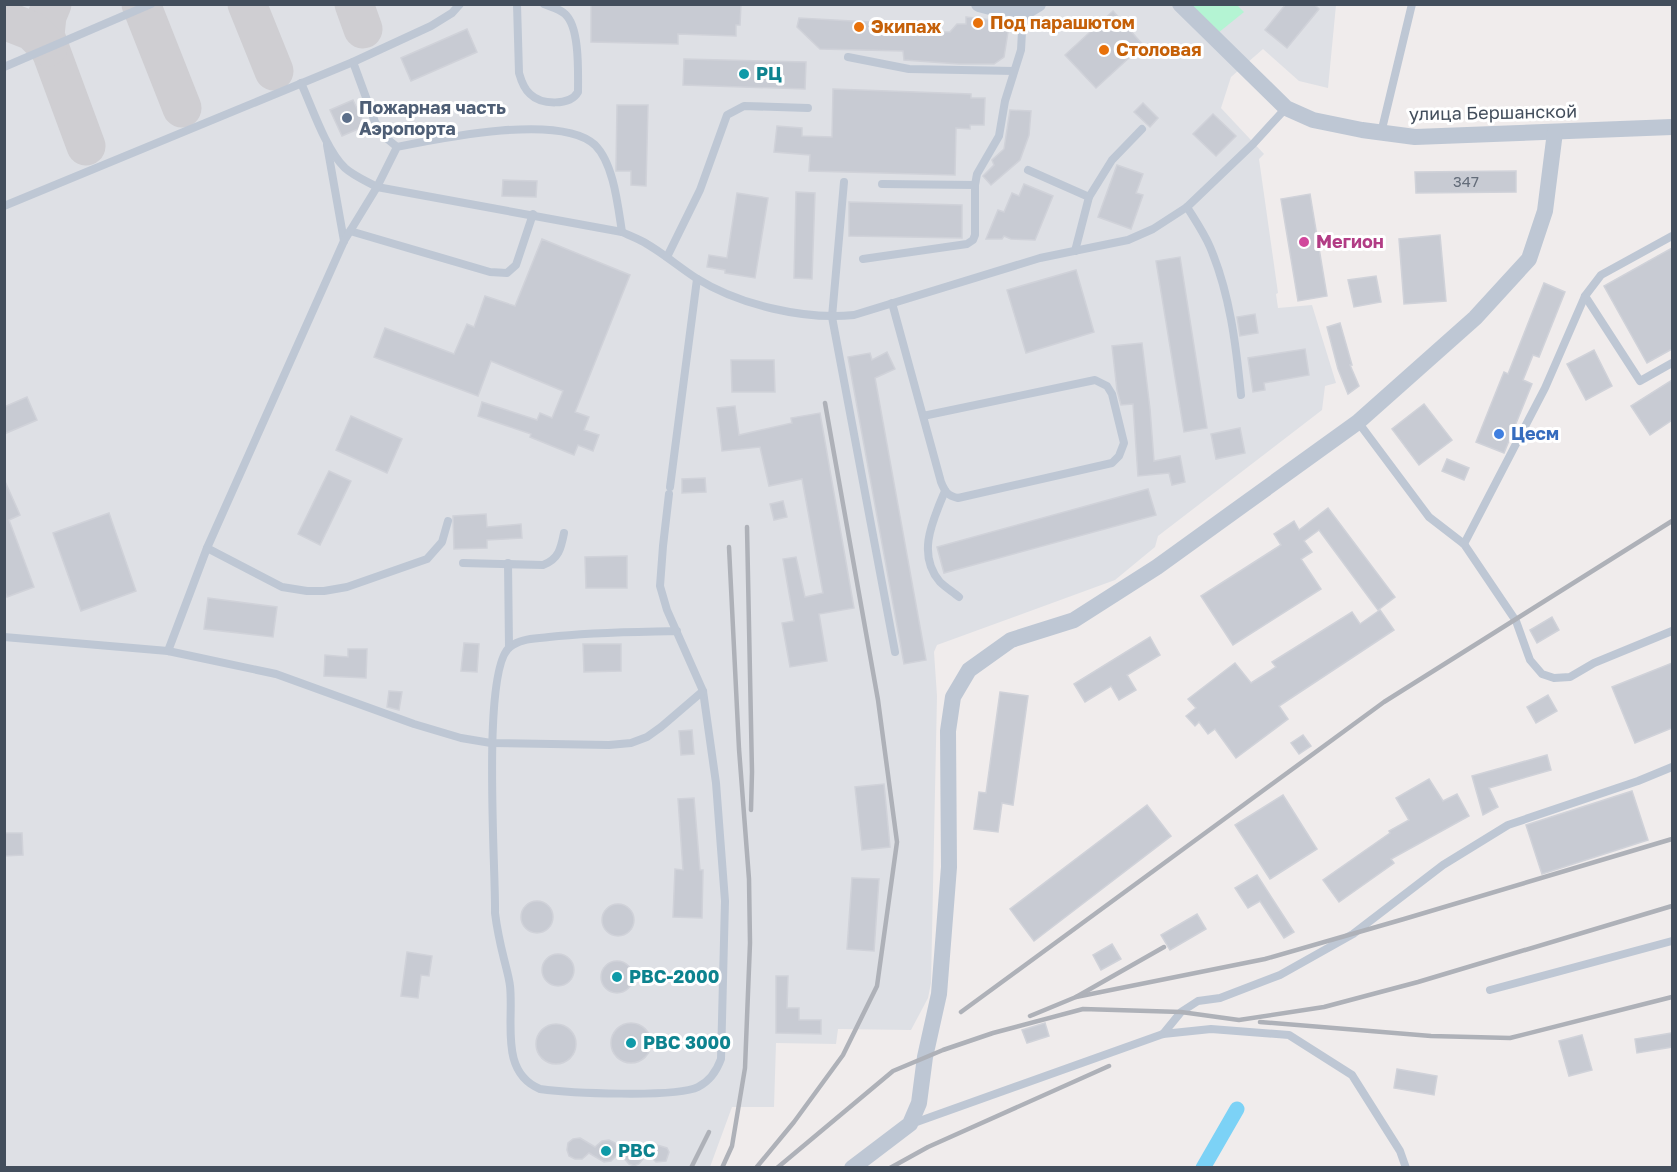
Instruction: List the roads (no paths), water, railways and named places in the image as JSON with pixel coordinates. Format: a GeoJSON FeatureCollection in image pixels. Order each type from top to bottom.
{"type":"FeatureCollection","features":[{"type":"Feature","properties":{"kind":"street"},"geometry":{"type":"LineString","coordinates":[[980,4],[1009,12],[1031,9]]}},
{"type":"Feature","properties":{"kind":"street","name":"улица Бершанской"},"geometry":{"type":"LineString","coordinates":[[1180,4],[1286,108],[1313,120],[1415,137],[1672,128]]}},
{"type":"Feature","properties":{"kind":"street"},"geometry":{"type":"LineString","coordinates":[[852,1167],[910,1124],[919,1104],[925,1057],[939,994],[949,867],[948,731],[953,697],[969,670],[1011,640],[1074,620],[1157,567],[1358,422],[1475,318],[1529,259],[1545,211],[1555,132]]}},
{"type":"Feature","properties":{"kind":"lane"},"geometry":{"type":"LineString","coordinates":[[4,67],[150,4]]}},
{"type":"Feature","properties":{"kind":"lane"},"geometry":{"type":"LineString","coordinates":[[4,206],[353,62],[431,26],[452,13],[460,4]]}},
{"type":"Feature","properties":{"kind":"lane"},"geometry":{"type":"LineString","coordinates":[[517,4],[521,81],[526,90],[537,99],[562,102],[575,96],[578,92],[575,33],[570,19],[564,12],[544,4]]}},
{"type":"Feature","properties":{"kind":"lane"},"geometry":{"type":"LineString","coordinates":[[1381,133],[1412,4]]}},
{"type":"Feature","properties":{"kind":"lane"},"geometry":{"type":"LineString","coordinates":[[863,259],[967,244],[973,240],[977,174],[999,136],[1005,100],[1031,9]]}},
{"type":"Feature","properties":{"kind":"lane"},"geometry":{"type":"LineString","coordinates":[[848,57],[909,69],[1014,71]]}},
{"type":"Feature","properties":{"kind":"lane"},"geometry":{"type":"LineString","coordinates":[[353,62],[375,122],[385,137],[397,147]]}},
{"type":"Feature","properties":{"kind":"lane"},"geometry":{"type":"LineString","coordinates":[[301,83],[327,141],[344,167],[358,178],[378,187],[622,232],[647,244],[697,279],[753,303],[796,313],[832,317],[854,315],[1040,258],[1128,240],[1153,229],[1187,207],[1253,144],[1286,108]]}},
{"type":"Feature","properties":{"kind":"lane"},"geometry":{"type":"LineString","coordinates":[[667,257],[700,190],[727,116],[744,106],[808,108]]}},
{"type":"Feature","properties":{"kind":"lane"},"geometry":{"type":"LineString","coordinates":[[397,147],[444,138],[529,129],[557,130],[580,135],[595,145],[604,157],[616,194],[622,232]]}},
{"type":"Feature","properties":{"kind":"lane"},"geometry":{"type":"LineString","coordinates":[[1075,251],[1089,197],[1112,160],[1142,129]]}},
{"type":"Feature","properties":{"kind":"lane"},"geometry":{"type":"LineString","coordinates":[[327,141],[344,242]]}},
{"type":"Feature","properties":{"kind":"lane"},"geometry":{"type":"LineString","coordinates":[[168,651],[207,548],[344,242],[378,187],[397,147]]}},
{"type":"Feature","properties":{"kind":"lane"},"geometry":{"type":"LineString","coordinates":[[1028,170],[1089,197]]}},
{"type":"Feature","properties":{"kind":"lane"},"geometry":{"type":"LineString","coordinates":[[844,182],[832,317],[895,652]]}},
{"type":"Feature","properties":{"kind":"lane"},"geometry":{"type":"LineString","coordinates":[[882,184],[975,185]]}},
{"type":"Feature","properties":{"kind":"lane"},"geometry":{"type":"LineString","coordinates":[[1187,207],[1209,244],[1221,276],[1232,322],[1241,395]]}},
{"type":"Feature","properties":{"kind":"lane"},"geometry":{"type":"LineString","coordinates":[[350,231],[490,272],[507,273],[516,265],[533,214]]}},
{"type":"Feature","properties":{"kind":"lane"},"geometry":{"type":"LineString","coordinates":[[1464,544],[1545,388],[1585,296],[1601,275],[1672,236]]}},
{"type":"Feature","properties":{"kind":"lane"},"geometry":{"type":"LineString","coordinates":[[677,631],[587,633],[522,640],[509,647],[502,656],[497,677],[491,743],[495,913],[510,984],[513,1061],[522,1078],[530,1085],[540,1089],[645,1093],[688,1090],[708,1080],[717,1070],[721,1059],[725,901],[716,783],[703,691],[660,586],[663,546],[697,279]]}},
{"type":"Feature","properties":{"kind":"lane"},"geometry":{"type":"LineString","coordinates":[[1585,296],[1640,381],[1672,363]]}},
{"type":"Feature","properties":{"kind":"lane"},"geometry":{"type":"LineString","coordinates":[[892,303],[923,416],[945,491],[951,496],[958,498],[1112,463],[1119,456],[1124,443],[1112,394],[1107,386],[1095,380],[923,416]]}},
{"type":"Feature","properties":{"kind":"lane"},"geometry":{"type":"LineString","coordinates":[[1358,422],[1428,517],[1464,544],[1516,621],[1530,660],[1542,674],[1554,678],[1570,677],[1594,663],[1672,631]]}},
{"type":"Feature","properties":{"kind":"lane"},"geometry":{"type":"LineString","coordinates":[[945,491],[928,537],[927,554],[940,582],[959,597]]}},
{"type":"Feature","properties":{"kind":"lane"},"geometry":{"type":"LineString","coordinates":[[207,548],[282,587],[324,591],[347,587],[427,558],[442,542],[448,521]]}},
{"type":"Feature","properties":{"kind":"lane"},"geometry":{"type":"LineString","coordinates":[[463,563],[543,565],[558,556],[564,533]]}},
{"type":"Feature","properties":{"kind":"lane"},"geometry":{"type":"LineString","coordinates":[[508,563],[509,647]]}},
{"type":"Feature","properties":{"kind":"lane"},"geometry":{"type":"LineString","coordinates":[[4,637],[168,651],[276,674],[414,724],[461,738],[491,743],[598,745],[631,742],[647,737],[703,691]]}},
{"type":"Feature","properties":{"kind":"lane"},"geometry":{"type":"LineString","coordinates":[[1163,1034],[1181,1012],[1198,1001],[1220,998],[1280,975],[1353,934],[1443,865],[1508,825],[1638,781],[1672,767]]}},
{"type":"Feature","properties":{"kind":"lane"},"geometry":{"type":"LineString","coordinates":[[1490,990],[1672,941]]}},
{"type":"Feature","properties":{"kind":"lane"},"geometry":{"type":"LineString","coordinates":[[910,1124],[1163,1034],[1211,1029],[1289,1035],[1352,1075],[1400,1151],[1406,1167]]}},
{"type":"Feature","properties":{"kind":"waterway"},"geometry":{"type":"LineString","coordinates":[[1203,1168],[1237,1109]]}},
{"type":"Feature","properties":{"kind":"railway"},"geometry":{"type":"LineString","coordinates":[[756,1168],[794,1122],[843,1055],[877,986],[897,842],[878,700],[825,403]]}},
{"type":"Feature","properties":{"kind":"railway"},"geometry":{"type":"LineString","coordinates":[[961,1012],[1384,702],[1672,521]]}},
{"type":"Feature","properties":{"kind":"railway"},"geometry":{"type":"LineString","coordinates":[[747,527],[751,810]]}},
{"type":"Feature","properties":{"kind":"railway"},"geometry":{"type":"LineString","coordinates":[[722,1168],[732,1146],[745,1068],[750,943],[749,879],[739,749],[729,547]]}},
{"type":"Feature","properties":{"kind":"railway"},"geometry":{"type":"LineString","coordinates":[[1076,997],[1265,959],[1672,839]]}},
{"type":"Feature","properties":{"kind":"railway"},"geometry":{"type":"LineString","coordinates":[[777,1168],[893,1071],[943,1050],[993,1033],[1083,1009],[1181,1012],[1239,1020],[1324,1007],[1418,982],[1672,906]]}},
{"type":"Feature","properties":{"kind":"railway"},"geometry":{"type":"LineString","coordinates":[[1030,1016],[1076,997],[1164,947]]}},
{"type":"Feature","properties":{"kind":"railway"},"geometry":{"type":"LineString","coordinates":[[1260,1022],[1431,1036],[1510,1038],[1672,997]]}},
{"type":"Feature","properties":{"kind":"railway"},"geometry":{"type":"LineString","coordinates":[[890,1168],[928,1147],[1109,1066]]}},
{"type":"Feature","properties":{"kind":"railway"},"geometry":{"type":"LineString","coordinates":[[691,1168],[709,1132]]}},
{"type":"Feature","properties":{"kind":"place","name":"Под парашютом"},"geometry":{"type":"Point","coordinates":[978,23]}},
{"type":"Feature","properties":{"kind":"place","name":"Экипаж"},"geometry":{"type":"Point","coordinates":[859,27]}},
{"type":"Feature","properties":{"kind":"place","name":"Столовая"},"geometry":{"type":"Point","coordinates":[1104,50]}},
{"type":"Feature","properties":{"kind":"place","name":"РЦ"},"geometry":{"type":"Point","coordinates":[744,74]}},
{"type":"Feature","properties":{"kind":"place","name":"Пожарная часть Аэропорта"},"geometry":{"type":"Point","coordinates":[347,118]}},
{"type":"Feature","properties":{"kind":"place","name":"Мегион"},"geometry":{"type":"Point","coordinates":[1304,242]}},
{"type":"Feature","properties":{"kind":"place","name":"Цесм"},"geometry":{"type":"Point","coordinates":[1499,434]}},
{"type":"Feature","properties":{"kind":"place","name":"РВС-2000"},"geometry":{"type":"Point","coordinates":[617,977]}},
{"type":"Feature","properties":{"kind":"place","name":"РВС 3000"},"geometry":{"type":"Point","coordinates":[631,1043]}},
{"type":"Feature","properties":{"kind":"place","name":"РВС"},"geometry":{"type":"Point","coordinates":[606,1151]}}]}
